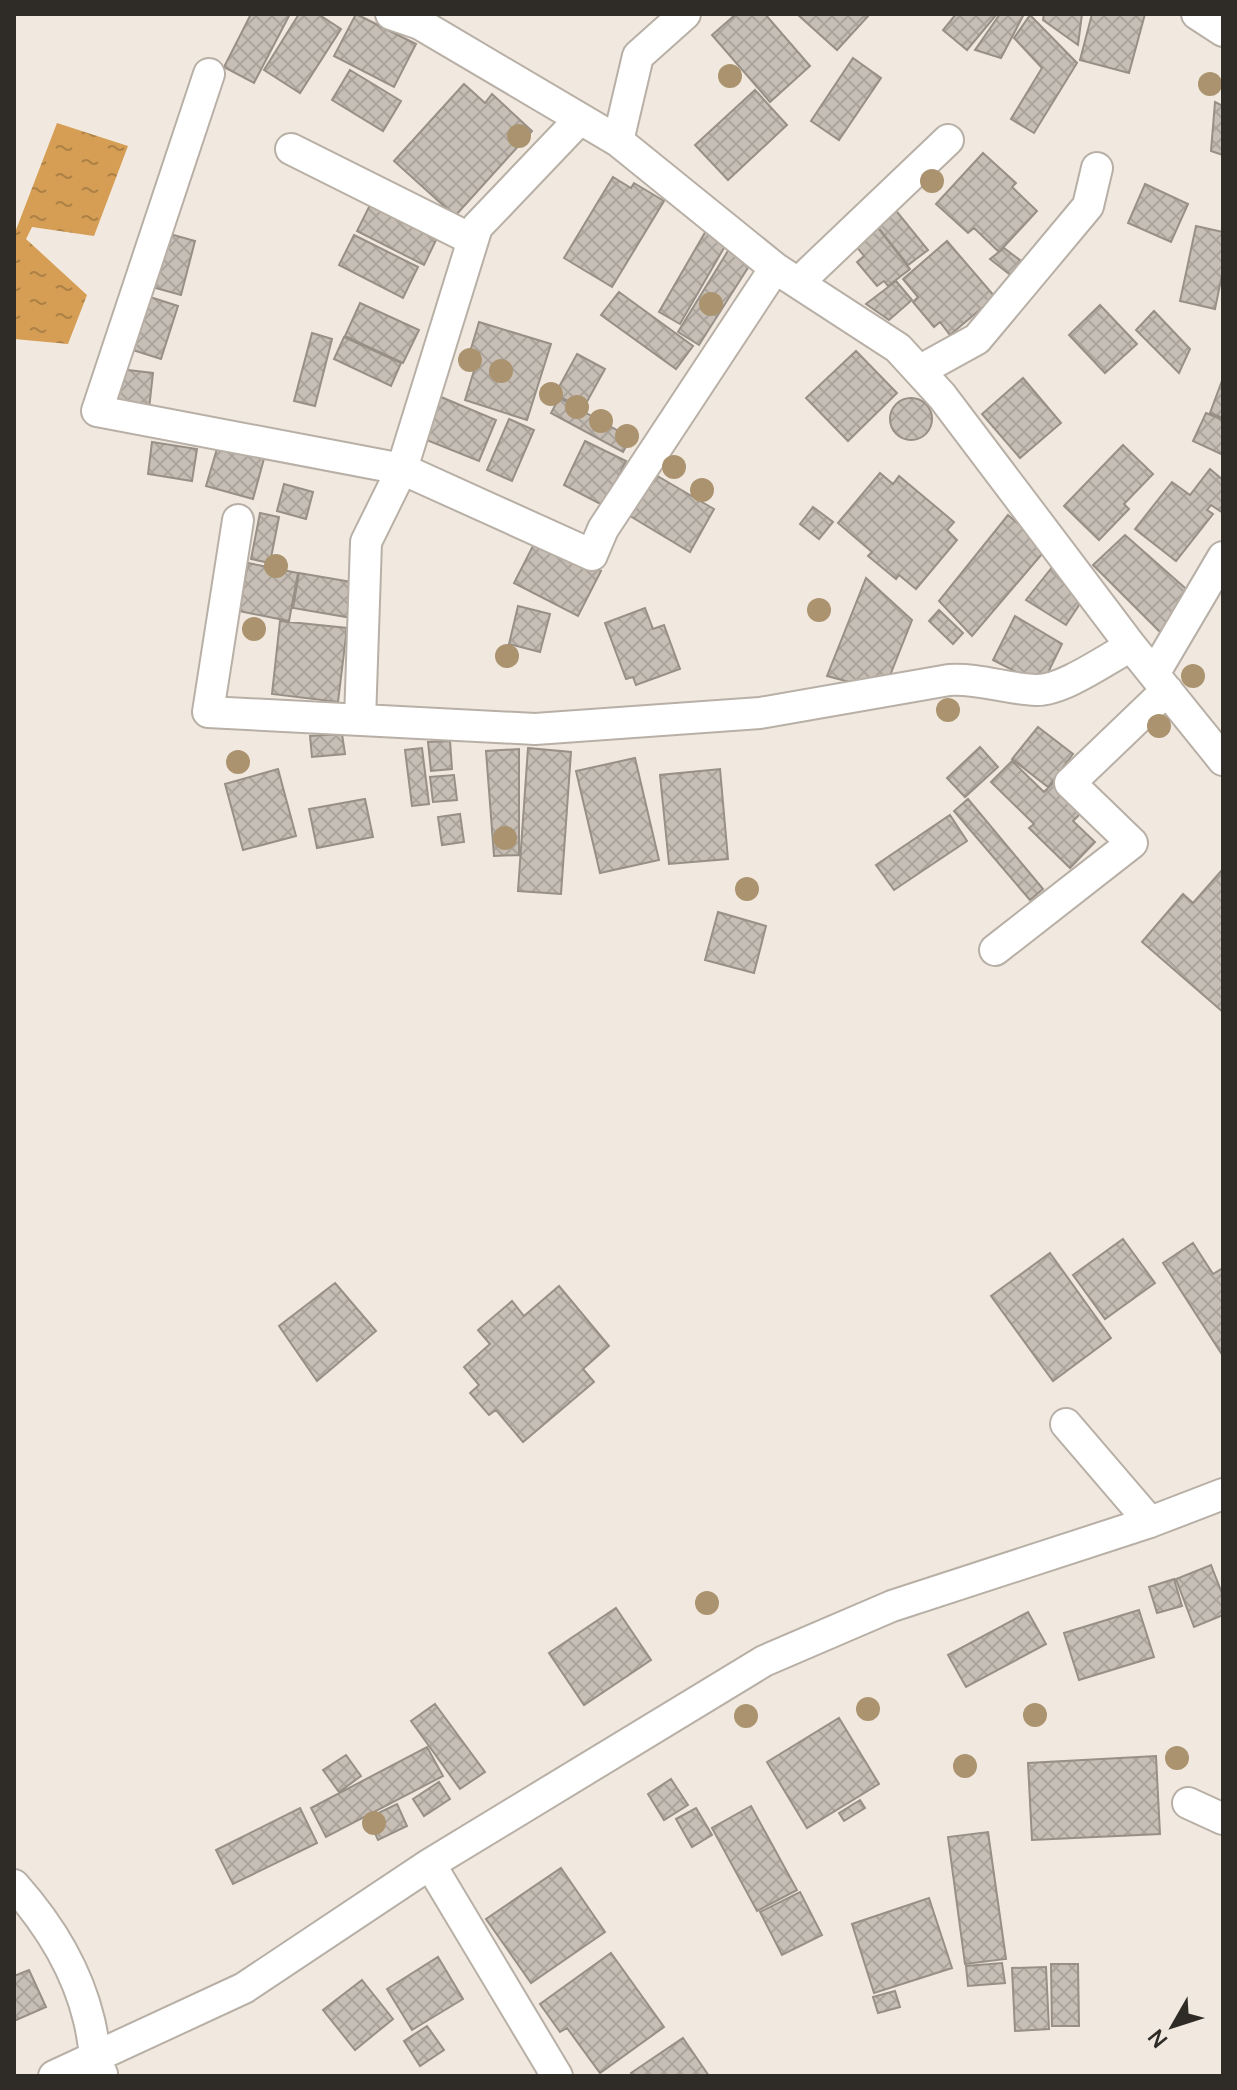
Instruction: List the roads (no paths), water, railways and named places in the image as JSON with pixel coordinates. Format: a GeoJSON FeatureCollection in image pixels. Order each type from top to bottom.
{"type":"FeatureCollection","features":[{"type":"Feature","properties":{"kind":"street"},"geometry":{"type":"LineString","coordinates":[[391,14],[420,24],[618,141],[786,275],[898,348],[1223,760]]}},
{"type":"Feature","properties":{"kind":"street"},"geometry":{"type":"LineString","coordinates":[[618,141],[638,56],[685,14]]}},
{"type":"Feature","properties":{"kind":"street"},"geometry":{"type":"LineString","coordinates":[[1197,14],[1223,31]]}},
{"type":"Feature","properties":{"kind":"street"},"geometry":{"type":"LineString","coordinates":[[209,74],[97,411],[402,469],[592,555],[603,529],[786,275],[948,140]]}},
{"type":"Feature","properties":{"kind":"street"},"geometry":{"type":"LineString","coordinates":[[360,720],[366,542],[402,469],[477,227],[580,119]]}},
{"type":"Feature","properties":{"kind":"street"},"geometry":{"type":"LineString","coordinates":[[291,149],[473,240]]}},
{"type":"Feature","properties":{"kind":"street"},"geometry":{"type":"LineString","coordinates":[[919,371],[977,339],[1088,206],[1097,168]]}},
{"type":"Feature","properties":{"kind":"street"},"geometry":{"type":"LineString","coordinates":[[238,520],[208,712],[535,729],[760,713],[949,680],[966,679],[1038,690],[1055,687],[1131,646]]}},
{"type":"Feature","properties":{"kind":"street"},"geometry":{"type":"LineString","coordinates":[[995,950],[1132,843],[1070,783],[1160,682],[1223,557]]}},
{"type":"Feature","properties":{"kind":"street"},"geometry":{"type":"LineString","coordinates":[[1066,1424],[1150,1522]]}},
{"type":"Feature","properties":{"kind":"street"},"geometry":{"type":"LineString","coordinates":[[54,2076],[98,2067],[244,1988],[430,1864],[764,1661],[892,1606],[1150,1522],[1223,1494]]}},
{"type":"Feature","properties":{"kind":"street"},"geometry":{"type":"LineString","coordinates":[[1188,1803],[1223,1819]]}},
{"type":"Feature","properties":{"kind":"street"},"geometry":{"type":"LineString","coordinates":[[430,1864],[557,2076]]}},
{"type":"Feature","properties":{"kind":"street"},"geometry":{"type":"LineString","coordinates":[[14,1885],[35,1908],[70,1968],[89,2020],[98,2067]]}},
{"type":"Feature","properties":{"kind":"water"},"geometry":{"type":"Polygon","coordinates":[[[57,123],[128,146],[94,236],[32,227],[26,239],[87,295],[68,344],[14,339],[14,235],[57,123]]]}}]}
